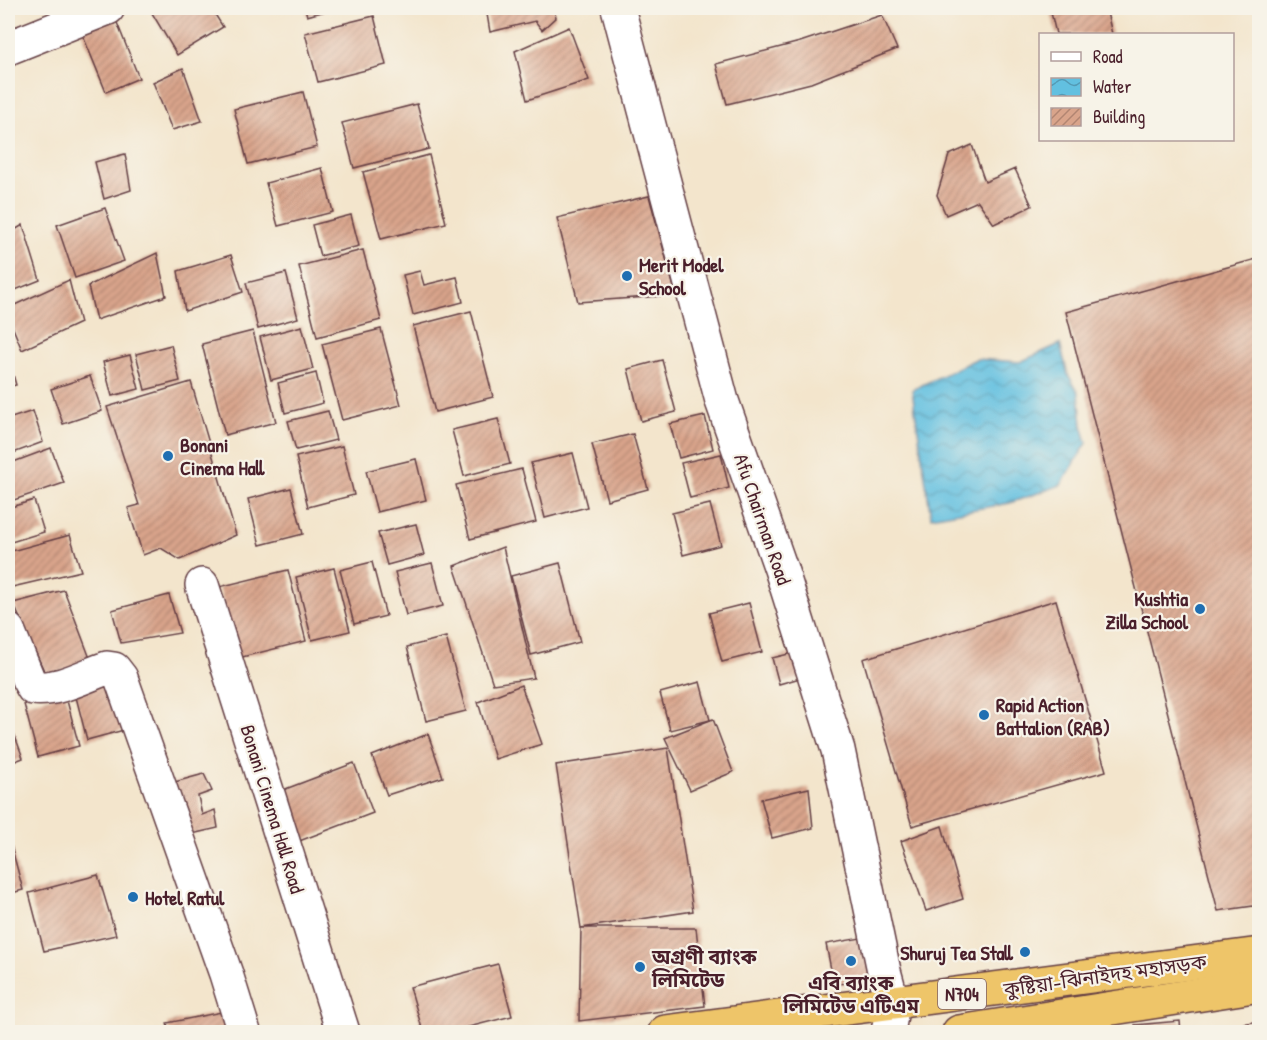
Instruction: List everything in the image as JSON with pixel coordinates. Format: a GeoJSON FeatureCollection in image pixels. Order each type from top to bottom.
{"type":"FeatureCollection","features":[{"type":"Feature","properties":{"kind":"highway","name":"কুষ্টিয়া-ঝিনাইদহ মহাসড়ক"},"geometry":{"type":"LineString","coordinates":[[672,1032],[891,1018],[1260,954]]}},
{"type":"Feature","properties":{"kind":"highway","name":"কুষ্টিয়া-ঝিনাইদহ মহাসড়ক"},"geometry":{"type":"LineString","coordinates":[[959,1032],[1260,985]]}},
{"type":"Feature","properties":{"kind":"street"},"geometry":{"type":"LineString","coordinates":[[8,48],[108,8]]}},
{"type":"Feature","properties":{"kind":"street","name":"Afu Chairman Road"},"geometry":{"type":"LineString","coordinates":[[618,8],[722,401],[781,569],[838,750],[884,971],[891,1018]]}},
{"type":"Feature","properties":{"kind":"street","name":"Bonani Cinema Hall Road"},"geometry":{"type":"LineString","coordinates":[[202,585],[343,1032]]}},
{"type":"Feature","properties":{"kind":"street"},"geometry":{"type":"LineString","coordinates":[[8,630],[27,679],[33,688],[56,686],[107,668],[114,669],[121,678],[226,974],[244,1032]]}},
{"type":"Feature","properties":{"kind":"water"},"geometry":{"type":"Polygon","coordinates":[[[1060,344],[1068,375],[1079,393],[1082,425],[1087,443],[1061,485],[1010,503],[931,517],[912,390],[976,359],[1020,362],[1060,344]]]}},
{"type":"Feature","properties":{"kind":"building"},"geometry":{"type":"Polygon","coordinates":[[[149,8],[211,8],[223,27],[177,55],[149,8]]]}},
{"type":"Feature","properties":{"kind":"building"},"geometry":{"type":"Polygon","coordinates":[[[305,8],[336,8],[307,16],[305,8]]]}},
{"type":"Feature","properties":{"kind":"building"},"geometry":{"type":"Polygon","coordinates":[[[486,8],[553,8],[556,17],[542,30],[535,21],[490,32],[486,8]]]}},
{"type":"Feature","properties":{"kind":"building"},"geometry":{"type":"Polygon","coordinates":[[[1050,8],[1106,8],[1112,33],[1056,33],[1050,8]]]}},
{"type":"Feature","properties":{"kind":"building"},"geometry":{"type":"Polygon","coordinates":[[[114,15],[139,78],[106,92],[81,31],[114,15]]]}},
{"type":"Feature","properties":{"kind":"building"},"geometry":{"type":"Polygon","coordinates":[[[882,15],[897,49],[811,83],[727,104],[716,64],[800,42],[882,15]]]}},
{"type":"Feature","properties":{"kind":"building"},"geometry":{"type":"Polygon","coordinates":[[[374,16],[386,65],[318,82],[305,33],[374,16]]]}},
{"type":"Feature","properties":{"kind":"building"},"geometry":{"type":"Polygon","coordinates":[[[569,27],[589,80],[527,100],[515,51],[569,27]]]}},
{"type":"Feature","properties":{"kind":"building"},"geometry":{"type":"Polygon","coordinates":[[[183,68],[202,121],[172,130],[153,82],[183,68]]]}},
{"type":"Feature","properties":{"kind":"building"},"geometry":{"type":"Polygon","coordinates":[[[303,92],[317,147],[248,164],[234,109],[303,92]]]}},
{"type":"Feature","properties":{"kind":"building"},"geometry":{"type":"Polygon","coordinates":[[[417,104],[429,149],[354,168],[342,123],[417,104]]]}},
{"type":"Feature","properties":{"kind":"building"},"geometry":{"type":"Polygon","coordinates":[[[972,145],[985,182],[1015,169],[1032,206],[994,224],[978,201],[946,215],[937,195],[949,155],[972,145]]]}},
{"type":"Feature","properties":{"kind":"building"},"geometry":{"type":"Polygon","coordinates":[[[125,154],[131,190],[104,199],[95,162],[125,154]]]}},
{"type":"Feature","properties":{"kind":"building"},"geometry":{"type":"Polygon","coordinates":[[[429,155],[446,223],[381,239],[363,172],[429,155]]]}},
{"type":"Feature","properties":{"kind":"building"},"geometry":{"type":"Polygon","coordinates":[[[322,168],[333,212],[278,226],[266,183],[322,168]]]}},
{"type":"Feature","properties":{"kind":"building"},"geometry":{"type":"Polygon","coordinates":[[[649,196],[676,295],[578,302],[557,218],[649,196]]]}},
{"type":"Feature","properties":{"kind":"building"},"geometry":{"type":"Polygon","coordinates":[[[105,208],[124,261],[75,278],[57,225],[105,208]]]}},
{"type":"Feature","properties":{"kind":"building"},"geometry":{"type":"Polygon","coordinates":[[[351,215],[359,246],[320,256],[312,225],[351,215]]]}},
{"type":"Feature","properties":{"kind":"building"},"geometry":{"type":"Polygon","coordinates":[[[23,225],[40,280],[8,293],[8,234],[23,225]]]}},
{"type":"Feature","properties":{"kind":"building"},"geometry":{"type":"Polygon","coordinates":[[[363,250],[381,320],[317,337],[299,266],[363,250]]]}},
{"type":"Feature","properties":{"kind":"building"},"geometry":{"type":"Polygon","coordinates":[[[157,253],[166,296],[96,320],[88,286],[157,253]]]}},
{"type":"Feature","properties":{"kind":"building"},"geometry":{"type":"Polygon","coordinates":[[[231,255],[243,292],[185,311],[178,271],[231,255]]]}},
{"type":"Feature","properties":{"kind":"building","name":"Kushtia Zilla School"},"geometry":{"type":"Polygon","coordinates":[[[1260,258],[1260,905],[1218,911],[1066,312],[1260,258]]]}},
{"type":"Feature","properties":{"kind":"building"},"geometry":{"type":"Polygon","coordinates":[[[420,271],[424,285],[457,277],[463,302],[413,315],[403,275],[420,271]]]}},
{"type":"Feature","properties":{"kind":"building"},"geometry":{"type":"Polygon","coordinates":[[[286,273],[298,318],[258,329],[246,283],[286,273]]]}},
{"type":"Feature","properties":{"kind":"building"},"geometry":{"type":"Polygon","coordinates":[[[69,280],[80,323],[22,350],[8,316],[8,308],[69,280]]]}},
{"type":"Feature","properties":{"kind":"building"},"geometry":{"type":"Polygon","coordinates":[[[471,311],[493,397],[435,412],[413,326],[471,311]]]}},
{"type":"Feature","properties":{"kind":"building"},"geometry":{"type":"Polygon","coordinates":[[[302,326],[313,369],[271,380],[260,337],[302,326]]]}},
{"type":"Feature","properties":{"kind":"building"},"geometry":{"type":"Polygon","coordinates":[[[381,329],[401,405],[342,420],[322,344],[381,329]]]}},
{"type":"Feature","properties":{"kind":"building"},"geometry":{"type":"Polygon","coordinates":[[[253,331],[276,422],[225,435],[202,344],[253,331]]]}},
{"type":"Feature","properties":{"kind":"building"},"geometry":{"type":"Polygon","coordinates":[[[171,345],[180,381],[145,390],[136,354],[171,345]]]}},
{"type":"Feature","properties":{"kind":"building"},"geometry":{"type":"Polygon","coordinates":[[[130,355],[139,389],[112,396],[103,362],[130,355]]]}},
{"type":"Feature","properties":{"kind":"building"},"geometry":{"type":"Polygon","coordinates":[[[8,357],[16,385],[8,387],[8,357]]]}},
{"type":"Feature","properties":{"kind":"building"},"geometry":{"type":"Polygon","coordinates":[[[662,360],[676,412],[641,421],[628,369],[662,360]]]}},
{"type":"Feature","properties":{"kind":"building"},"geometry":{"type":"Polygon","coordinates":[[[316,373],[323,403],[285,413],[278,383],[316,373]]]}},
{"type":"Feature","properties":{"kind":"building"},"geometry":{"type":"Polygon","coordinates":[[[90,376],[102,411],[63,424],[51,389],[90,376]]]}},
{"type":"Feature","properties":{"kind":"building","name":"Bonani Cinema Hall"},"geometry":{"type":"Polygon","coordinates":[[[191,382],[236,535],[180,560],[161,548],[143,555],[128,508],[139,505],[107,407],[191,382]]]}},
{"type":"Feature","properties":{"kind":"building"},"geometry":{"type":"Polygon","coordinates":[[[33,411],[43,442],[8,455],[8,419],[33,411]]]}},
{"type":"Feature","properties":{"kind":"building"},"geometry":{"type":"Polygon","coordinates":[[[328,411],[336,440],[296,450],[288,421],[328,411]]]}},
{"type":"Feature","properties":{"kind":"building"},"geometry":{"type":"Polygon","coordinates":[[[705,416],[713,449],[679,458],[670,424],[705,416]]]}},
{"type":"Feature","properties":{"kind":"building"},"geometry":{"type":"Polygon","coordinates":[[[498,419],[510,464],[464,476],[452,430],[498,419]]]}},
{"type":"Feature","properties":{"kind":"building"},"geometry":{"type":"Polygon","coordinates":[[[633,434],[648,489],[607,500],[592,444],[633,434]]]}},
{"type":"Feature","properties":{"kind":"building"},"geometry":{"type":"Polygon","coordinates":[[[342,446],[354,495],[308,507],[296,457],[342,446]]]}},
{"type":"Feature","properties":{"kind":"building"},"geometry":{"type":"Polygon","coordinates":[[[51,448],[64,483],[8,502],[8,464],[51,448]]]}},
{"type":"Feature","properties":{"kind":"building"},"geometry":{"type":"Polygon","coordinates":[[[573,453],[587,507],[545,518],[531,463],[573,453]]]}},
{"type":"Feature","properties":{"kind":"building"},"geometry":{"type":"Polygon","coordinates":[[[721,454],[729,488],[690,498],[681,463],[721,454]]]}},
{"type":"Feature","properties":{"kind":"building"},"geometry":{"type":"Polygon","coordinates":[[[416,459],[426,500],[377,512],[366,471],[416,459]]]}},
{"type":"Feature","properties":{"kind":"building"},"geometry":{"type":"Polygon","coordinates":[[[522,469],[536,522],[470,539],[456,485],[522,469]]]}},
{"type":"Feature","properties":{"kind":"building"},"geometry":{"type":"Polygon","coordinates":[[[291,488],[303,534],[260,545],[248,499],[291,488]]]}},
{"type":"Feature","properties":{"kind":"building"},"geometry":{"type":"Polygon","coordinates":[[[34,500],[44,532],[8,543],[8,508],[34,500]]]}},
{"type":"Feature","properties":{"kind":"building"},"geometry":{"type":"Polygon","coordinates":[[[710,504],[721,545],[683,555],[672,513],[710,504]]]}},
{"type":"Feature","properties":{"kind":"building"},"geometry":{"type":"Polygon","coordinates":[[[416,524],[424,555],[387,565],[378,533],[416,524]]]}},
{"type":"Feature","properties":{"kind":"building"},"geometry":{"type":"Polygon","coordinates":[[[70,535],[81,571],[8,588],[8,552],[70,535]]]}},
{"type":"Feature","properties":{"kind":"building"},"geometry":{"type":"Polygon","coordinates":[[[503,547],[534,678],[493,684],[454,566],[503,547]]]}},
{"type":"Feature","properties":{"kind":"building"},"geometry":{"type":"Polygon","coordinates":[[[372,562],[386,616],[354,624],[340,570],[372,562]]]}},
{"type":"Feature","properties":{"kind":"building"},"geometry":{"type":"Polygon","coordinates":[[[432,563],[443,606],[406,615],[395,572],[432,563]]]}},
{"type":"Feature","properties":{"kind":"building"},"geometry":{"type":"Polygon","coordinates":[[[560,563],[580,642],[531,655],[511,576],[560,563]]]}},
{"type":"Feature","properties":{"kind":"building"},"geometry":{"type":"Polygon","coordinates":[[[334,568],[350,631],[312,640],[296,577],[334,568]]]}},
{"type":"Feature","properties":{"kind":"building"},"geometry":{"type":"Polygon","coordinates":[[[288,570],[306,641],[238,658],[219,587],[288,570]]]}},
{"type":"Feature","properties":{"kind":"building"},"geometry":{"type":"Polygon","coordinates":[[[64,590],[91,661],[46,675],[13,603],[64,590]]]}},
{"type":"Feature","properties":{"kind":"building"},"geometry":{"type":"Polygon","coordinates":[[[169,595],[180,633],[121,643],[112,610],[169,595]]]}},
{"type":"Feature","properties":{"kind":"building","name":"Rapid Action Battalion (RAB)"},"geometry":{"type":"Polygon","coordinates":[[[1056,600],[1106,771],[912,826],[863,659],[1056,600]]]}},
{"type":"Feature","properties":{"kind":"building"},"geometry":{"type":"Polygon","coordinates":[[[749,603],[762,652],[722,662],[709,613],[749,603]]]}},
{"type":"Feature","properties":{"kind":"building"},"geometry":{"type":"Polygon","coordinates":[[[446,637],[466,711],[426,721],[407,647],[446,637]]]}},
{"type":"Feature","properties":{"kind":"building"},"geometry":{"type":"Polygon","coordinates":[[[793,653],[800,678],[779,684],[772,658],[793,653]]]}},
{"type":"Feature","properties":{"kind":"building"},"geometry":{"type":"Polygon","coordinates":[[[111,680],[124,730],[87,740],[74,689],[111,680]]]}},
{"type":"Feature","properties":{"kind":"building"},"geometry":{"type":"Polygon","coordinates":[[[700,682],[710,720],[670,730],[660,693],[700,682]]]}},
{"type":"Feature","properties":{"kind":"building"},"geometry":{"type":"Polygon","coordinates":[[[521,685],[542,744],[495,759],[478,702],[521,685]]]}},
{"type":"Feature","properties":{"kind":"building"},"geometry":{"type":"Polygon","coordinates":[[[65,693],[79,746],[38,757],[24,704],[65,693]]]}},
{"type":"Feature","properties":{"kind":"building"},"geometry":{"type":"Polygon","coordinates":[[[8,717],[23,758],[8,764],[8,717]]]}},
{"type":"Feature","properties":{"kind":"building"},"geometry":{"type":"Polygon","coordinates":[[[713,719],[733,772],[690,790],[665,738],[713,719]]]}},
{"type":"Feature","properties":{"kind":"building"},"geometry":{"type":"Polygon","coordinates":[[[428,734],[443,777],[387,795],[372,756],[428,734]]]}},
{"type":"Feature","properties":{"kind":"building"},"geometry":{"type":"Polygon","coordinates":[[[668,748],[693,911],[581,928],[556,765],[668,748]]]}},
{"type":"Feature","properties":{"kind":"building"},"geometry":{"type":"Polygon","coordinates":[[[354,763],[373,813],[294,843],[275,793],[354,763]]]}},
{"type":"Feature","properties":{"kind":"building"},"geometry":{"type":"Polygon","coordinates":[[[204,774],[212,791],[198,796],[202,815],[215,810],[218,828],[187,835],[171,783],[204,774]]]}},
{"type":"Feature","properties":{"kind":"building"},"geometry":{"type":"Polygon","coordinates":[[[809,788],[813,828],[772,838],[761,799],[809,788]]]}},
{"type":"Feature","properties":{"kind":"building"},"geometry":{"type":"Polygon","coordinates":[[[942,826],[963,899],[926,911],[901,841],[942,826]]]}},
{"type":"Feature","properties":{"kind":"building"},"geometry":{"type":"Polygon","coordinates":[[[8,834],[23,890],[8,894],[8,834]]]}},
{"type":"Feature","properties":{"kind":"building"},"geometry":{"type":"Polygon","coordinates":[[[98,875],[116,935],[44,951],[29,893],[98,875]]]}},
{"type":"Feature","properties":{"kind":"building","name":"অগ্রণী ব্যাংক লিমিটেড"},"geometry":{"type":"Polygon","coordinates":[[[581,928],[696,928],[705,1006],[579,1021],[581,928]]]}},
{"type":"Feature","properties":{"kind":"building","name":"এবি ব্যাংক লিমিটেড এটিএম"},"geometry":{"type":"Polygon","coordinates":[[[867,937],[875,978],[834,985],[826,944],[867,937]]]}},
{"type":"Feature","properties":{"kind":"building"},"geometry":{"type":"Polygon","coordinates":[[[498,964],[512,1016],[449,1032],[423,1032],[410,987],[498,964]]]}},
{"type":"Feature","properties":{"kind":"building"},"geometry":{"type":"Polygon","coordinates":[[[231,1010],[238,1032],[169,1032],[167,1023],[231,1010]]]}},
{"type":"Feature","properties":{"kind":"building"},"geometry":{"type":"Polygon","coordinates":[[[1180,1021],[1181,1032],[1137,1032],[1135,1025],[1180,1021]]]}},
{"type":"Feature","properties":{"kind":"building"},"geometry":{"type":"Polygon","coordinates":[[[1260,1021],[1260,1032],[1197,1032],[1197,1031],[1260,1021]]]}},
{"type":"Feature","properties":{"kind":"place","name":"Merit Model School"},"geometry":{"type":"Point","coordinates":[627,276]}},
{"type":"Feature","properties":{"kind":"place","name":"Bonani Cinema Hall"},"geometry":{"type":"Point","coordinates":[168,456]}},
{"type":"Feature","properties":{"kind":"place","name":"Kushtia Zilla School"},"geometry":{"type":"Point","coordinates":[1200,609]}},
{"type":"Feature","properties":{"kind":"place","name":"Rapid Action Battalion (RAB)"},"geometry":{"type":"Point","coordinates":[984,715]}},
{"type":"Feature","properties":{"kind":"place","name":"Hotel Ratul"},"geometry":{"type":"Point","coordinates":[133,897]}},
{"type":"Feature","properties":{"kind":"place","name":"Shuruj Tea Stall"},"geometry":{"type":"Point","coordinates":[1025,952]}},
{"type":"Feature","properties":{"kind":"place","name":"এবি ব্যাংক লিমিটেড এটিএম"},"geometry":{"type":"Point","coordinates":[851,961]}},
{"type":"Feature","properties":{"kind":"place","name":"অগ্রণী ব্যাংক লিমিটেড"},"geometry":{"type":"Point","coordinates":[640,967]}}]}
